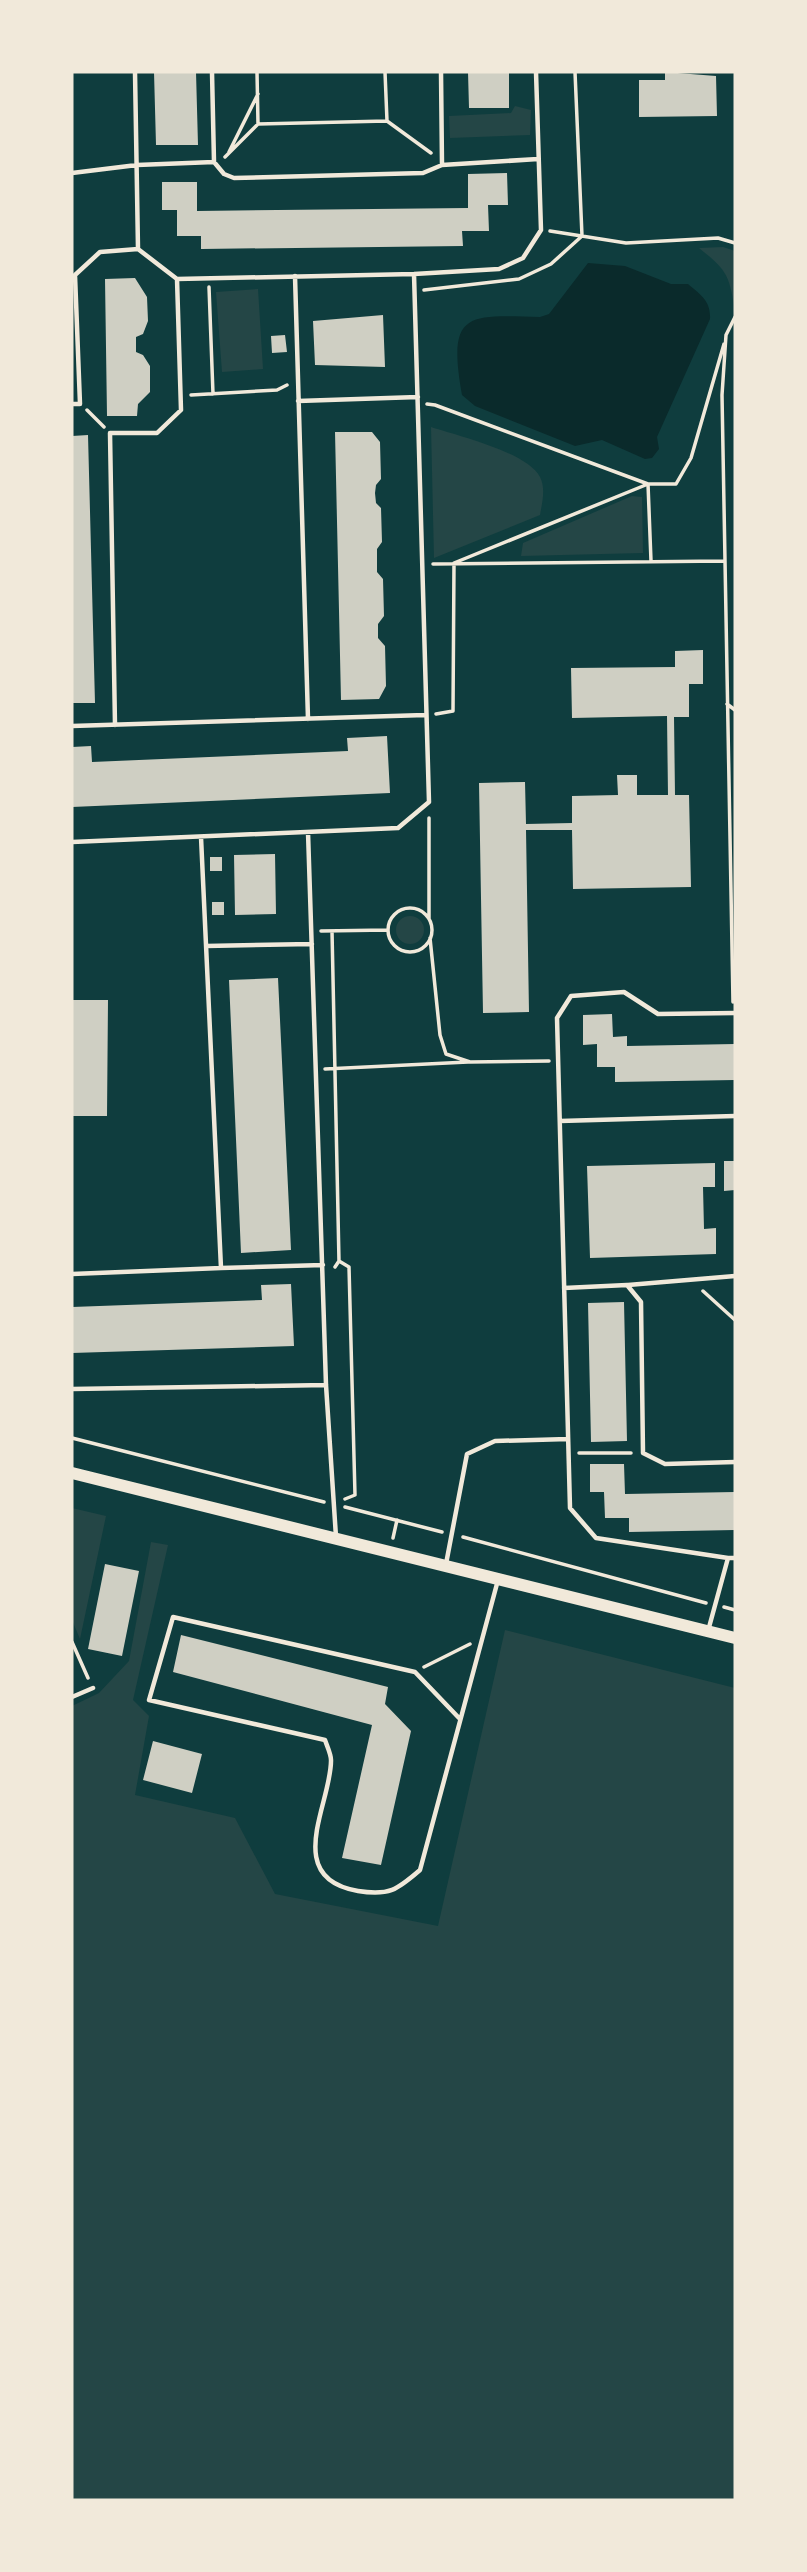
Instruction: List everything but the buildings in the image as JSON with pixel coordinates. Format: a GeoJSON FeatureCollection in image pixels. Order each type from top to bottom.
{"type":"FeatureCollection","features":[{"type":"Feature","properties":{"kind":"street"},"geometry":{"type":"LineString","coordinates":[[72,1474],[735,1638]]}},
{"type":"Feature","properties":{"kind":"lane"},"geometry":{"type":"LineString","coordinates":[[135,72],[138,249]]}},
{"type":"Feature","properties":{"kind":"lane"},"geometry":{"type":"LineString","coordinates":[[212,72],[214,162],[224,174],[234,178],[424,173],[442,165],[539,159]]}},
{"type":"Feature","properties":{"kind":"lane"},"geometry":{"type":"LineString","coordinates":[[440,72],[442,165]]}},
{"type":"Feature","properties":{"kind":"lane"},"geometry":{"type":"LineString","coordinates":[[72,404],[80,404],[75,275],[100,252],[138,249],[177,279],[415,274],[499,269],[523,258],[541,230],[536,72]]}},
{"type":"Feature","properties":{"kind":"lane"},"geometry":{"type":"LineString","coordinates":[[72,173],[136,165],[214,162]]}},
{"type":"Feature","properties":{"kind":"lane"},"geometry":{"type":"LineString","coordinates":[[72,842],[398,828],[429,802],[415,274]]}},
{"type":"Feature","properties":{"kind":"lane"},"geometry":{"type":"LineString","coordinates":[[295,276],[308,719]]}},
{"type":"Feature","properties":{"kind":"lane"},"geometry":{"type":"LineString","coordinates":[[115,725],[110,433],[157,433],[181,410],[177,279]]}},
{"type":"Feature","properties":{"kind":"lane"},"geometry":{"type":"LineString","coordinates":[[299,401],[418,397]]}},
{"type":"Feature","properties":{"kind":"lane"},"geometry":{"type":"LineString","coordinates":[[72,726],[425,715]]}},
{"type":"Feature","properties":{"kind":"lane"},"geometry":{"type":"LineString","coordinates":[[309,832],[326,1385],[336,1539]]}},
{"type":"Feature","properties":{"kind":"lane"},"geometry":{"type":"LineString","coordinates":[[201,837],[220,1268]]}},
{"type":"Feature","properties":{"kind":"lane"},"geometry":{"type":"LineString","coordinates":[[206,946],[312,944]]}},
{"type":"Feature","properties":{"kind":"lane"},"geometry":{"type":"LineString","coordinates":[[734,1013],[658,1014],[624,992],[571,996],[557,1018],[570,1507],[596,1538],[735,1558]]}},
{"type":"Feature","properties":{"kind":"lane"},"geometry":{"type":"LineString","coordinates":[[560,1121],[735,1116]]}},
{"type":"Feature","properties":{"kind":"lane"},"geometry":{"type":"LineString","coordinates":[[72,1274],[323,1265]]}},
{"type":"Feature","properties":{"kind":"lane"},"geometry":{"type":"LineString","coordinates":[[564,1288],[735,1276]]}},
{"type":"Feature","properties":{"kind":"lane"},"geometry":{"type":"LineString","coordinates":[[627,1285],[641,1302],[643,1453],[666,1464],[735,1462]]}},
{"type":"Feature","properties":{"kind":"lane"},"geometry":{"type":"LineString","coordinates":[[72,1389],[326,1385]]}},
{"type":"Feature","properties":{"kind":"lane"},"geometry":{"type":"LineString","coordinates":[[445,1566],[467,1454],[495,1441],[568,1439]]}},
{"type":"Feature","properties":{"kind":"lane"},"geometry":{"type":"LineString","coordinates":[[708,1632],[728,1558]]}},
{"type":"Feature","properties":{"kind":"lane"},"geometry":{"type":"LineString","coordinates":[[459,1718],[415,1672],[173,1617],[149,1700],[324,1740],[331,1759],[314,1832],[317,1855],[326,1876],[354,1890],[385,1894],[402,1886],[420,1870],[498,1579]]}},
{"type":"Feature","properties":{"kind":"lane"},"geometry":{"type":"LineString","coordinates":[[72,1697],[93,1688]]}},
{"type":"Feature","properties":{"kind":"path"},"geometry":{"type":"LineString","coordinates":[[257,72],[258,124]]}},
{"type":"Feature","properties":{"kind":"path"},"geometry":{"type":"LineString","coordinates":[[385,72],[387,121]]}},
{"type":"Feature","properties":{"kind":"path"},"geometry":{"type":"LineString","coordinates":[[575,72],[582,236]]}},
{"type":"Feature","properties":{"kind":"path"},"geometry":{"type":"LineString","coordinates":[[227,156],[257,94]]}},
{"type":"Feature","properties":{"kind":"path"},"geometry":{"type":"LineString","coordinates":[[214,162],[227,156],[258,124],[387,121],[442,165]]}},
{"type":"Feature","properties":{"kind":"path"},"geometry":{"type":"LineString","coordinates":[[541,230],[626,243],[718,238],[735,243]]}},
{"type":"Feature","properties":{"kind":"path"},"geometry":{"type":"LineString","coordinates":[[209,278],[213,394]]}},
{"type":"Feature","properties":{"kind":"path"},"geometry":{"type":"LineString","coordinates":[[418,404],[435,404],[649,484],[676,484],[691,458],[726,335],[735,317]]}},
{"type":"Feature","properties":{"kind":"path"},"geometry":{"type":"LineString","coordinates":[[726,335],[722,395],[734,1013]]}},
{"type":"Feature","properties":{"kind":"path"},"geometry":{"type":"LineString","coordinates":[[180,396],[277,390],[298,379]]}},
{"type":"Feature","properties":{"kind":"path"},"geometry":{"type":"LineString","coordinates":[[80,404],[110,433]]}},
{"type":"Feature","properties":{"kind":"path"},"geometry":{"type":"LineString","coordinates":[[649,484],[651,561]]}},
{"type":"Feature","properties":{"kind":"path"},"geometry":{"type":"LineString","coordinates":[[454,563],[649,484]]}},
{"type":"Feature","properties":{"kind":"path"},"geometry":{"type":"LineString","coordinates":[[421,565],[724,561]]}},
{"type":"Feature","properties":{"kind":"path"},"geometry":{"type":"LineString","coordinates":[[425,715],[453,711],[454,563]]}},
{"type":"Feature","properties":{"kind":"path"},"geometry":{"type":"LineString","coordinates":[[727,705],[735,710]]}},
{"type":"Feature","properties":{"kind":"path"},"geometry":{"type":"LineString","coordinates":[[429,802],[429,919],[440,1035],[446,1054],[470,1062]]}},
{"type":"Feature","properties":{"kind":"path"},"geometry":{"type":"LineString","coordinates":[[429,919],[419,910],[404,909],[392,917],[388,930],[393,944],[406,951],[421,949],[430,938]]}},
{"type":"Feature","properties":{"kind":"path"},"geometry":{"type":"LineString","coordinates":[[312,931],[388,930]]}},
{"type":"Feature","properties":{"kind":"path"},"geometry":{"type":"LineString","coordinates":[[323,1281],[339,1261],[332,931]]}},
{"type":"Feature","properties":{"kind":"path"},"geometry":{"type":"LineString","coordinates":[[316,1069],[558,1061]]}},
{"type":"Feature","properties":{"kind":"path"},"geometry":{"type":"LineString","coordinates":[[334,1504],[355,1495],[349,1267],[339,1261]]}},
{"type":"Feature","properties":{"kind":"path"},"geometry":{"type":"LineString","coordinates":[[692,1280],[735,1320]]}},
{"type":"Feature","properties":{"kind":"path"},"geometry":{"type":"LineString","coordinates":[[72,1438],[452,1534],[715,1605]]}},
{"type":"Feature","properties":{"kind":"path"},"geometry":{"type":"LineString","coordinates":[[569,1453],[643,1453]]}},
{"type":"Feature","properties":{"kind":"path"},"geometry":{"type":"LineString","coordinates":[[415,1672],[481,1638]]}},
{"type":"Feature","properties":{"kind":"path"},"geometry":{"type":"LineString","coordinates":[[72,1642],[93,1688]]}},
{"type":"Feature","properties":{"kind":"shaded area"},"geometry":{"type":"Polygon","coordinates":[[[515,106],[531,110],[530,135],[450,138],[449,116],[511,113],[515,106]]]}},
{"type":"Feature","properties":{"kind":"shaded area"},"geometry":{"type":"Polygon","coordinates":[[[723,247],[735,251],[734,305],[724,272],[699,248],[723,247]]]}},
{"type":"Feature","properties":{"kind":"shaded area"},"geometry":{"type":"Polygon","coordinates":[[[588,263],[625,266],[671,284],[688,284],[709,307],[710,319],[657,437],[659,449],[652,458],[645,459],[602,440],[575,446],[475,406],[462,395],[458,347],[461,333],[468,324],[495,317],[540,317],[549,314],[588,263]]]}},
{"type":"Feature","properties":{"kind":"shaded area"},"geometry":{"type":"Polygon","coordinates":[[[258,289],[263,369],[222,372],[216,292],[258,289]]]}},
{"type":"Feature","properties":{"kind":"shaded area"},"geometry":{"type":"Polygon","coordinates":[[[431,427],[491,446],[533,468],[543,486],[540,515],[434,558],[431,427]]]}},
{"type":"Feature","properties":{"kind":"shaded area"},"geometry":{"type":"Polygon","coordinates":[[[632,496],[642,497],[643,553],[521,556],[523,543],[632,496]]]}},
{"type":"Feature","properties":{"kind":"shaded area"},"geometry":{"type":"Polygon","coordinates":[[[410,916],[420,920],[424,930],[420,940],[410,944],[400,940],[396,930],[400,920],[410,916]]]}},
{"type":"Feature","properties":{"kind":"shaded area"},"geometry":{"type":"Polygon","coordinates":[[[72,1508],[106,1516],[80,1639],[72,1620],[72,1508]]]}},
{"type":"Feature","properties":{"kind":"shaded area"},"geometry":{"type":"Polygon","coordinates":[[[151,1542],[168,1545],[133,1700],[149,1716],[135,1795],[235,1818],[275,1894],[438,1926],[505,1630],[735,1688],[735,2500],[72,2500],[72,1706],[99,1693],[129,1661],[151,1542]]]}}]}
